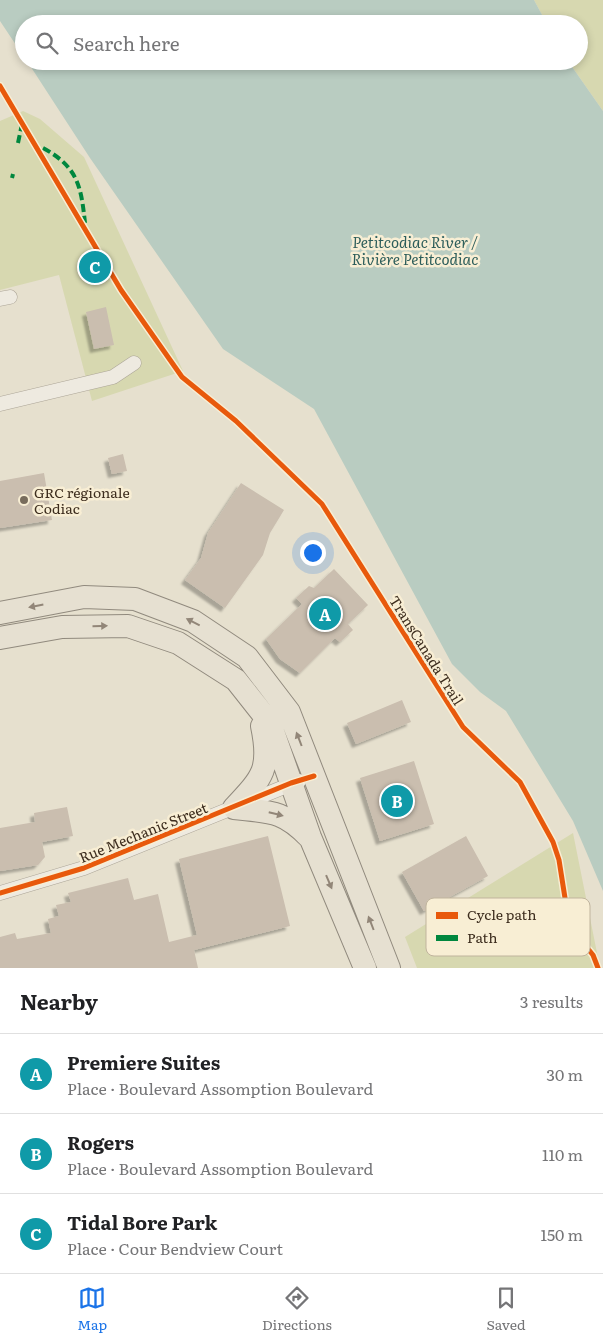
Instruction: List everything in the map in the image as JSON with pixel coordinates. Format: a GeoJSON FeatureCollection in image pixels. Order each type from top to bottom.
{"type":"FeatureCollection","features":[{"type":"Feature","properties":{"kind":"main road"},"geometry":{"type":"LineString","coordinates":[[0,613],[84,597],[136,599],[193,622],[247,657],[289,712],[389,968]]}},
{"type":"Feature","properties":{"kind":"main road"},"geometry":{"type":"LineString","coordinates":[[0,638],[62,627],[128,626],[178,643],[236,680],[270,723],[310,837],[365,968]]}},
{"type":"Feature","properties":{"kind":"main road"},"geometry":{"type":"LineString","coordinates":[[234,808],[255,787],[265,769],[265,741],[258,707]]}},
{"type":"Feature","properties":{"kind":"main road"},"geometry":{"type":"LineString","coordinates":[[234,808],[280,814],[296,822],[310,837]]}},
{"type":"Feature","properties":{"kind":"street"},"geometry":{"type":"LineString","coordinates":[[0,404],[113,377],[134,363]]}},
{"type":"Feature","properties":{"kind":"street","name":"Rue Mechanic Street"},"geometry":{"type":"LineString","coordinates":[[0,893],[84,868],[291,783],[314,776]]}},
{"type":"Feature","properties":{"kind":"green space"},"geometry":{"type":"Polygon","coordinates":[[[534,0],[603,0],[603,111],[574,70],[588,70],[588,15],[542,15],[534,0]]]}},
{"type":"Feature","properties":{"kind":"green space"},"geometry":{"type":"Polygon","coordinates":[[[23,111],[40,119],[84,157],[183,371],[92,401],[59,275],[0,290],[0,121],[23,111]]]}},
{"type":"Feature","properties":{"kind":"green space"},"geometry":{"type":"Polygon","coordinates":[[[573,833],[586,898],[468,898],[573,833]]]}},
{"type":"Feature","properties":{"kind":"green space"},"geometry":{"type":"Polygon","coordinates":[[[590,918],[600,968],[417,968],[405,937],[426,924],[426,956],[590,956],[590,918]]]}},
{"type":"Feature","properties":{"kind":"water"},"geometry":{"type":"Polygon","coordinates":[[[0,0],[534,0],[542,15],[15,15],[15,44],[0,21],[0,0]]]}},
{"type":"Feature","properties":{"kind":"water","name":"Petitcodiac River / Rivière Petitcodiac"},"geometry":{"type":"Polygon","coordinates":[[[33,70],[574,70],[603,111],[603,891],[573,821],[506,711],[480,692],[452,664],[314,409],[223,349],[90,158],[33,70]]]}},
{"type":"Feature","properties":{"kind":"building"},"geometry":{"type":"Polygon","coordinates":[[[106,307],[114,345],[94,349],[86,312],[106,307]]]}},
{"type":"Feature","properties":{"kind":"building"},"geometry":{"type":"Polygon","coordinates":[[[123,454],[127,471],[112,474],[108,458],[123,454]]]}},
{"type":"Feature","properties":{"kind":"building","name":"GRC régionale Codiac"},"geometry":{"type":"Polygon","coordinates":[[[44,473],[52,520],[0,528],[0,481],[44,473]]]}},
{"type":"Feature","properties":{"kind":"building"},"geometry":{"type":"Polygon","coordinates":[[[241,483],[284,510],[270,533],[263,555],[225,608],[185,580],[201,558],[208,533],[241,483]]]}},
{"type":"Feature","properties":{"kind":"building"},"geometry":{"type":"Polygon","coordinates":[[[334,569],[368,605],[348,624],[353,630],[340,642],[335,638],[300,673],[280,659],[266,639],[302,604],[296,598],[309,586],[314,588],[334,569]]]}},
{"type":"Feature","properties":{"kind":"building"},"geometry":{"type":"Polygon","coordinates":[[[402,700],[411,722],[356,744],[347,723],[402,700]]]}},
{"type":"Feature","properties":{"kind":"building"},"geometry":{"type":"Polygon","coordinates":[[[414,761],[434,824],[380,841],[360,778],[414,761]]]}},
{"type":"Feature","properties":{"kind":"building"},"geometry":{"type":"Polygon","coordinates":[[[67,807],[73,836],[42,842],[45,857],[38,865],[0,871],[0,828],[35,822],[34,813],[67,807]]]}},
{"type":"Feature","properties":{"kind":"building"},"geometry":{"type":"Polygon","coordinates":[[[268,836],[290,926],[194,950],[198,968],[0,968],[0,937],[15,933],[17,939],[51,933],[48,919],[59,916],[56,905],[71,902],[68,893],[128,878],[134,900],[158,894],[169,942],[197,935],[179,859],[268,836]]]}},
{"type":"Feature","properties":{"kind":"building"},"geometry":{"type":"Polygon","coordinates":[[[466,836],[488,876],[448,898],[426,898],[426,910],[424,911],[402,872],[466,836]]]}},
{"type":"Feature","properties":{"kind":"marked path"},"geometry":{"type":"LineString","coordinates":[[18,143],[22,124]]}},
{"type":"Feature","properties":{"kind":"marked path"},"geometry":{"type":"LineString","coordinates":[[43,148],[55,155],[71,170],[82,198],[85,223]]}},
{"type":"Feature","properties":{"kind":"marked path"},"geometry":{"type":"LineString","coordinates":[[12,178],[13,174]]}},
{"type":"Feature","properties":{"kind":"cycle path","name":"TransCanada Trail"},"geometry":{"type":"LineString","coordinates":[[0,86],[121,290],[182,377],[236,421],[322,504],[463,727],[520,782],[553,842],[559,860],[565,898]]}},
{"type":"Feature","properties":{"kind":"cycle path"},"geometry":{"type":"LineString","coordinates":[[0,893],[84,868],[291,783],[314,776]]}},
{"type":"Feature","properties":{"kind":"cycle path","name":"TransCanada Trail"},"geometry":{"type":"LineString","coordinates":[[590,951],[598,968]]}},
{"type":"Feature","properties":{"kind":"place","name":"Tidal Bore Park"},"geometry":{"type":"Point","coordinates":[95,267]}},
{"type":"Feature","properties":{"kind":"place","name":"GRC régionale Codiac"},"geometry":{"type":"Point","coordinates":[24,500]}},
{"type":"Feature","properties":{"kind":"place","name":"Premiere Suites"},"geometry":{"type":"Point","coordinates":[325,614]}},
{"type":"Feature","properties":{"kind":"place","name":"Rogers"},"geometry":{"type":"Point","coordinates":[397,801]}}]}
